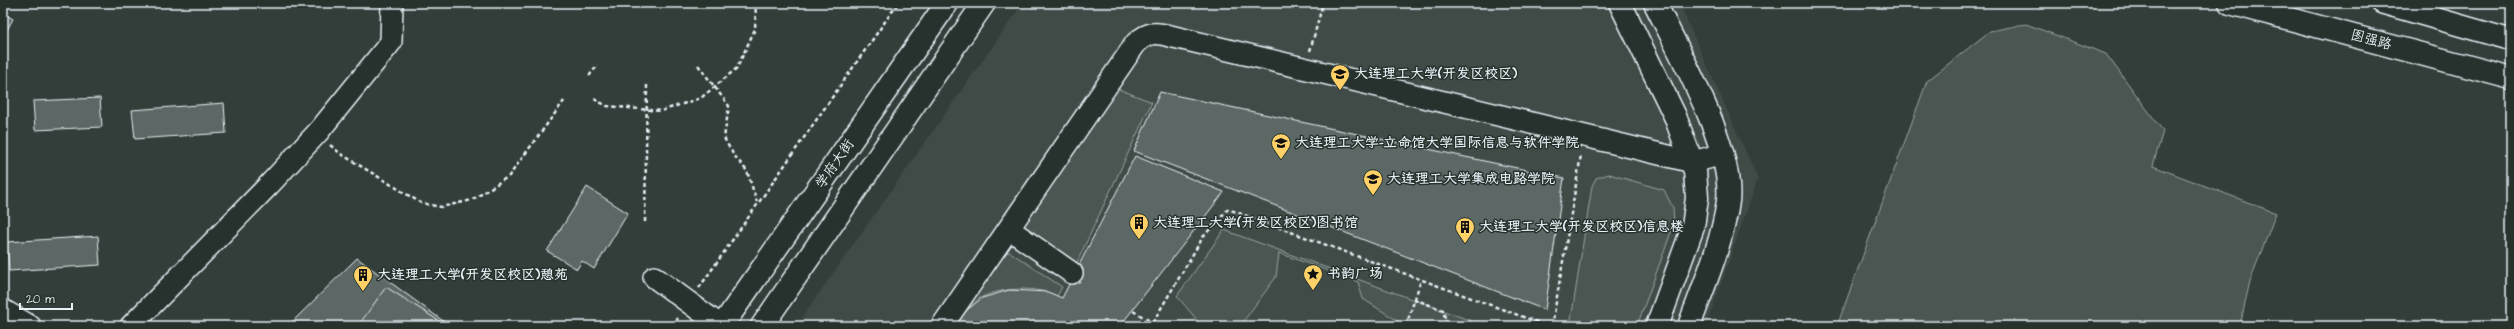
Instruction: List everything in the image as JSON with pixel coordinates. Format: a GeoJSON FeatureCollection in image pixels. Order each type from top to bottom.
{"type":"FeatureCollection","features":[{"type":"Feature","properties":{"kind":"street"},"geometry":{"type":"LineString","coordinates":[[131,326],[268,186],[319,131],[391,42],[392,3]]}},
{"type":"Feature","properties":{"kind":"street","name":"学府大街"},"geometry":{"type":"LineString","coordinates":[[722,326],[947,3]]}},
{"type":"Feature","properties":{"kind":"street"},"geometry":{"type":"LineString","coordinates":[[762,326],[984,3]]}},
{"type":"Feature","properties":{"kind":"street"},"geometry":{"type":"LineString","coordinates":[[1620,3],[1675,116],[1695,171],[1697,198],[1693,227],[1657,326]]}},
{"type":"Feature","properties":{"kind":"street"},"geometry":{"type":"LineString","coordinates":[[1655,3],[1715,130],[1726,165],[1728,199],[1722,234],[1689,326]]}},
{"type":"Feature","properties":{"kind":"street","name":"图强路"},"geometry":{"type":"LineString","coordinates":[[2230,3],[2511,78]]}},
{"type":"Feature","properties":{"kind":"street"},"geometry":{"type":"LineString","coordinates":[[2382,3],[2511,40]]}},
{"type":"Feature","properties":{"kind":"street"},"geometry":{"type":"LineString","coordinates":[[942,326],[1136,43],[1145,34],[1155,32],[1692,162],[1723,154]]}},
{"type":"Feature","properties":{"kind":"street"},"geometry":{"type":"LineString","coordinates":[[1009,229],[1072,273]]}},
{"type":"Feature","properties":{"kind":"street"},"geometry":{"type":"LineString","coordinates":[[654,277],[722,326]]}},
{"type":"Feature","properties":{"kind":"street"},"geometry":{"type":"LineString","coordinates":[[3,310],[30,326]]}},
{"type":"Feature","properties":{"kind":"path"},"geometry":{"type":"LineString","coordinates":[[594,99],[607,106],[661,112],[701,98],[737,68],[755,29],[756,3]]}},
{"type":"Feature","properties":{"kind":"path"},"geometry":{"type":"LineString","coordinates":[[695,293],[898,3]]}},
{"type":"Feature","properties":{"kind":"path"},"geometry":{"type":"LineString","coordinates":[[1306,69],[1323,3]]}},
{"type":"Feature","properties":{"kind":"path"},"geometry":{"type":"LineString","coordinates":[[589,76],[598,65]]}},
{"type":"Feature","properties":{"kind":"path"},"geometry":{"type":"LineString","coordinates":[[698,65],[729,106],[724,138],[733,154],[747,171],[758,202]]}},
{"type":"Feature","properties":{"kind":"path"},"geometry":{"type":"LineString","coordinates":[[645,222],[647,84]]}},
{"type":"Feature","properties":{"kind":"path"},"geometry":{"type":"LineString","coordinates":[[319,131],[324,139],[341,154],[376,177],[421,203],[441,207],[472,200],[509,176],[564,101]]}},
{"type":"Feature","properties":{"kind":"path"},"geometry":{"type":"LineString","coordinates":[[1552,326],[1585,136]]}},
{"type":"Feature","properties":{"kind":"path"},"geometry":{"type":"LineString","coordinates":[[1152,322],[1203,237],[1228,209],[1548,326]]}},
{"type":"Feature","properties":{"kind":"path"},"geometry":{"type":"LineString","coordinates":[[1406,326],[1421,280]]}},
{"type":"Feature","properties":{"kind":"path"},"geometry":{"type":"LineString","coordinates":[[1414,299],[1443,310],[1447,326]]}},
{"type":"Feature","properties":{"kind":"path"},"geometry":{"type":"LineString","coordinates":[[1133,311],[1159,326]]}},
{"type":"Feature","properties":{"kind":"shaded area","name":"大连理工大学(开发区校区)"},"geometry":{"type":"Polygon","coordinates":[[[1023,3],[1679,3],[1758,179],[1706,326],[796,326],[1023,3]]]}},
{"type":"Feature","properties":{"kind":"shaded area"},"geometry":{"type":"Polygon","coordinates":[[[2026,24],[2106,54],[2163,131],[2153,166],[2276,213],[2250,281],[2240,326],[1837,326],[1927,81],[1990,31],[2026,24]]]}},
{"type":"Feature","properties":{"kind":"shaded area"},"geometry":{"type":"Polygon","coordinates":[[[1113,87],[1152,102],[1072,273],[1020,233],[1024,214],[1113,87]]]}},
{"type":"Feature","properties":{"kind":"shaded area"},"geometry":{"type":"Polygon","coordinates":[[[1609,174],[1664,190],[1673,208],[1674,224],[1637,326],[1570,326],[1592,186],[1596,178],[1609,174]]]}},
{"type":"Feature","properties":{"kind":"shaded area"},"geometry":{"type":"Polygon","coordinates":[[[1224,230],[1485,326],[1406,326],[1363,299],[1358,282],[1279,253],[1276,277],[1240,326],[1202,326],[1177,296],[1224,230]]]}},
{"type":"Feature","properties":{"kind":"shaded area"},"geometry":{"type":"Polygon","coordinates":[[[1010,252],[1062,287],[1057,296],[1029,289],[1000,291],[982,297],[974,303],[954,326],[1000,254],[1010,252]]]}},
{"type":"Feature","properties":{"kind":"building"},"geometry":{"type":"Polygon","coordinates":[[[3,13],[13,19],[3,37],[3,13]]]}},
{"type":"Feature","properties":{"kind":"building","name":"大连理工大学(开发区校区)信息楼"},"geometry":{"type":"Polygon","coordinates":[[[1160,92],[1564,178],[1545,310],[1134,151],[1160,92]]]}},
{"type":"Feature","properties":{"kind":"building"},"geometry":{"type":"Polygon","coordinates":[[[100,98],[102,127],[35,130],[33,101],[100,98]]]}},
{"type":"Feature","properties":{"kind":"building"},"geometry":{"type":"Polygon","coordinates":[[[224,103],[226,133],[135,139],[132,110],[224,103]]]}},
{"type":"Feature","properties":{"kind":"building","name":"大连理工大学(开发区校区)图书馆"},"geometry":{"type":"Polygon","coordinates":[[[1135,156],[1224,192],[1120,326],[954,326],[967,310],[982,298],[1009,290],[1048,292],[1062,298],[1135,156]]]}},
{"type":"Feature","properties":{"kind":"building"},"geometry":{"type":"Polygon","coordinates":[[[587,187],[628,213],[594,269],[582,261],[577,269],[547,251],[587,187]]]}},
{"type":"Feature","properties":{"kind":"building"},"geometry":{"type":"Polygon","coordinates":[[[98,236],[100,265],[9,271],[7,242],[98,236]]]}},
{"type":"Feature","properties":{"kind":"building","name":"大连理工大学(开发区校区)憩苑"},"geometry":{"type":"Polygon","coordinates":[[[357,258],[450,326],[288,326],[357,258]]]}},
{"type":"Feature","properties":{"kind":"building"},"geometry":{"type":"Polygon","coordinates":[[[386,287],[439,321],[445,326],[358,326],[386,287]]]}},
{"type":"Feature","properties":{"kind":"place","name":"大连理工大学(开发区校区)"},"geometry":{"type":"Point","coordinates":[1340,91]}},
{"type":"Feature","properties":{"kind":"place","name":"大连理工大学-立命馆大学国际信息与软件学院"},"geometry":{"type":"Point","coordinates":[1281,160]}},
{"type":"Feature","properties":{"kind":"place","name":"大连理工大学集成电路学院"},"geometry":{"type":"Point","coordinates":[1373,196]}},
{"type":"Feature","properties":{"kind":"place","name":"大连理工大学(开发区校区)图书馆"},"geometry":{"type":"Point","coordinates":[1139,240]}},
{"type":"Feature","properties":{"kind":"place","name":"大连理工大学(开发区校区)信息楼"},"geometry":{"type":"Point","coordinates":[1465,244]}},
{"type":"Feature","properties":{"kind":"place","name":"书韵广场"},"geometry":{"type":"Point","coordinates":[1313,291]}},
{"type":"Feature","properties":{"kind":"place","name":"大连理工大学(开发区校区)憩苑"},"geometry":{"type":"Point","coordinates":[363,292]}}]}
